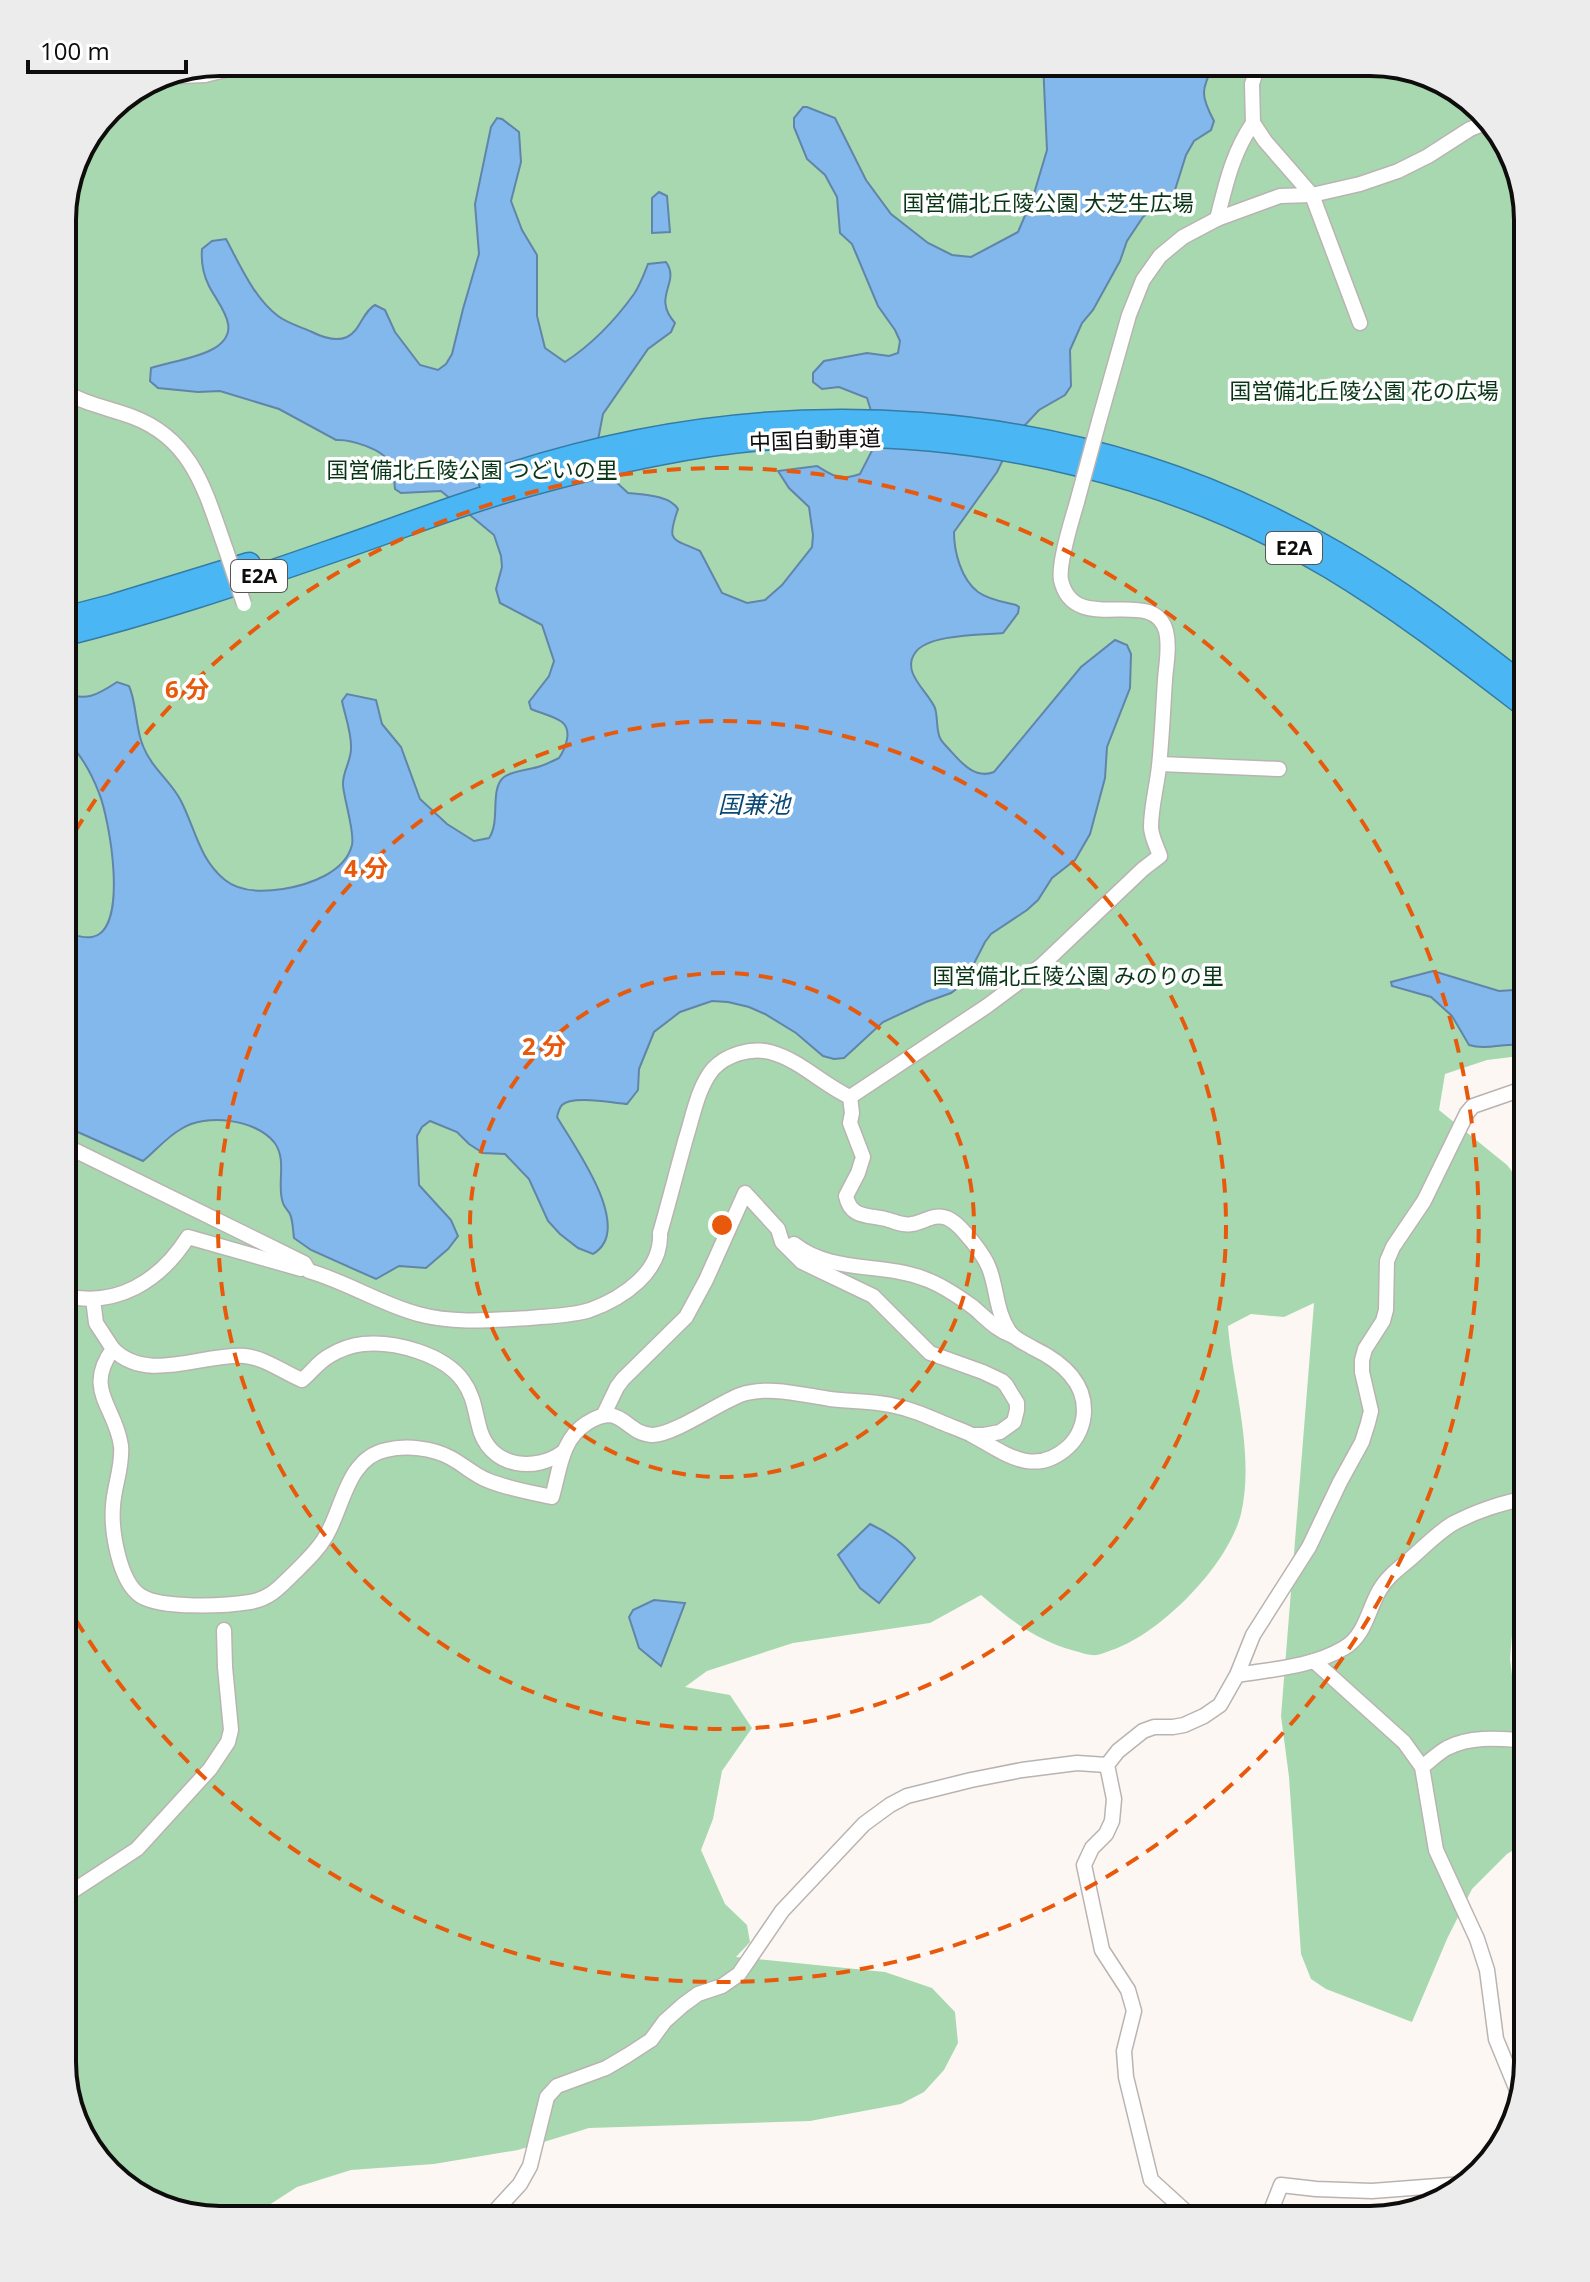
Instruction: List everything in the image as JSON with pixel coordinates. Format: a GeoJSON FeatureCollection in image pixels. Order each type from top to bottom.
{"type":"FeatureCollection","features":[{"type":"Feature","properties":{"kind":"highway","name":"中国自動車道"},"geometry":{"type":"LineString","coordinates":[[76,631],[189,600],[567,458],[629,452],[749,425],[809,420],[864,428],[918,422],[1128,462],[1231,500],[1335,552],[1386,584],[1514,679]]}},
{"type":"Feature","properties":{"kind":"highway","name":"中国自動車道"},"geometry":{"type":"LineString","coordinates":[[1029,445],[1074,463],[1147,485],[1230,517],[1281,541],[1377,597],[1514,697]]}},
{"type":"Feature","properties":{"kind":"highway","name":"中国自動車道"},"geometry":{"type":"LineString","coordinates":[[76,615],[451,502]]}},
{"type":"Feature","properties":{"kind":"street"},"geometry":{"type":"LineString","coordinates":[[1255,76],[1253,123],[1312,195],[1360,323]]}},
{"type":"Feature","properties":{"kind":"street"},"geometry":{"type":"LineString","coordinates":[[1217,219],[1231,165],[1240,142],[1253,123]]}},
{"type":"Feature","properties":{"kind":"street"},"geometry":{"type":"LineString","coordinates":[[850,1097],[987,1006],[1042,965],[1160,856],[1151,828],[1160,764],[1167,661],[1165,629],[1159,620],[1137,609],[1091,610],[1070,596],[1061,580],[1061,566],[1099,421],[1129,315],[1143,280],[1160,256],[1183,237],[1217,219],[1280,196],[1312,195],[1398,171],[1479,126]]}},
{"type":"Feature","properties":{"kind":"street"},"geometry":{"type":"LineString","coordinates":[[76,397],[152,425],[183,451],[200,478],[244,604]]}},
{"type":"Feature","properties":{"kind":"street"},"geometry":{"type":"LineString","coordinates":[[1160,764],[1279,769]]}},
{"type":"Feature","properties":{"kind":"street"},"geometry":{"type":"LineString","coordinates":[[76,1297],[93,1299],[120,1294],[146,1282],[170,1263],[188,1237],[309,1271],[418,1314],[470,1321],[564,1315],[589,1310],[634,1287],[653,1262],[694,1112],[711,1072],[721,1062],[741,1052],[772,1052],[850,1097]]}},
{"type":"Feature","properties":{"kind":"street"},"geometry":{"type":"LineString","coordinates":[[1107,1765],[1124,1745],[1143,1731],[1184,1725],[1213,1711],[1227,1694],[1253,1635],[1309,1547],[1362,1442],[1371,1411],[1362,1360],[1365,1349],[1383,1321],[1386,1310],[1385,1272],[1393,1247],[1424,1201],[1467,1113],[1473,1106],[1514,1092]]}},
{"type":"Feature","properties":{"kind":"street"},"geometry":{"type":"LineString","coordinates":[[850,1097],[850,1123],[863,1157],[846,1196],[850,1207],[867,1218],[884,1218],[905,1225],[937,1216],[956,1223],[989,1268],[998,1304],[1013,1337]]}},
{"type":"Feature","properties":{"kind":"street"},"geometry":{"type":"LineString","coordinates":[[76,1151],[304,1263],[309,1271]]}},
{"type":"Feature","properties":{"kind":"street"},"geometry":{"type":"LineString","coordinates":[[113,1349],[100,1382],[121,1446],[113,1504],[118,1556],[134,1590],[151,1600],[181,1604],[235,1604],[273,1594],[321,1545],[348,1484],[360,1466],[370,1456],[385,1450],[419,1449],[440,1453],[490,1482],[552,1497],[563,1452],[571,1438],[584,1425],[604,1414],[623,1379],[686,1317],[745,1193],[778,1229],[807,1253],[820,1259],[900,1271],[951,1291],[995,1327],[1049,1356],[1070,1373],[1084,1402],[1080,1430],[1069,1446],[1060,1454],[1032,1463],[1004,1454],[970,1434],[906,1409],[880,1403],[775,1391],[754,1392],[737,1396],[661,1434],[645,1434],[622,1420],[604,1414]]}},
{"type":"Feature","properties":{"kind":"street"},"geometry":{"type":"LineString","coordinates":[[778,1229],[782,1242],[802,1262],[873,1296],[930,1353],[983,1372],[1006,1385],[1017,1403],[1014,1422],[1007,1429],[993,1434],[970,1434]]}},
{"type":"Feature","properties":{"kind":"street"},"geometry":{"type":"LineString","coordinates":[[93,1299],[96,1323],[113,1349],[128,1361],[147,1366],[234,1356],[254,1357],[302,1380],[320,1362],[336,1352],[365,1343],[387,1344],[442,1362],[456,1373],[473,1400],[481,1433],[499,1456],[517,1464],[529,1465],[548,1462],[563,1452]]}},
{"type":"Feature","properties":{"kind":"street"},"geometry":{"type":"LineString","coordinates":[[1237,1675],[1300,1665],[1345,1648],[1359,1635],[1379,1590],[1437,1535],[1452,1524],[1514,1500]]}},
{"type":"Feature","properties":{"kind":"street"},"geometry":{"type":"LineString","coordinates":[[76,1889],[137,1849],[210,1769],[228,1742],[231,1730],[224,1630]]}},
{"type":"Feature","properties":{"kind":"street"},"geometry":{"type":"LineString","coordinates":[[1314,1661],[1404,1742],[1422,1767],[1436,1850],[1477,1939],[1487,1970],[1496,2039],[1513,2080]]}},
{"type":"Feature","properties":{"kind":"street"},"geometry":{"type":"LineString","coordinates":[[1422,1767],[1449,1747],[1495,1737],[1514,1741]]}},
{"type":"Feature","properties":{"kind":"street"},"geometry":{"type":"LineString","coordinates":[[500,2206],[520,2184],[535,2150],[547,2097],[557,2086],[606,2068],[628,2055],[651,2040],[665,2021],[698,1994],[722,1986],[739,1974],[782,1911],[864,1824],[881,1811],[907,1796],[971,1780],[1077,1763],[1107,1765]]}},
{"type":"Feature","properties":{"kind":"street"},"geometry":{"type":"LineString","coordinates":[[1107,1765],[1114,1799],[1112,1821],[1084,1865],[1102,1950],[1128,1990],[1134,2011],[1124,2051],[1126,2077],[1151,2180],[1180,2206]]}},
{"type":"Feature","properties":{"kind":"street"},"geometry":{"type":"LineString","coordinates":[[1273,2206],[1281,2185],[1372,2191],[1444,2186]]}},
{"type":"Feature","properties":{"kind":"green space"},"geometry":{"type":"Polygon","coordinates":[[[210,76],[1380,76],[1416,84],[1442,95],[1472,118],[1495,148],[1509,183],[1514,220],[1514,1057],[1487,1060],[1445,1074],[1439,1110],[1514,1174],[1514,1611],[1510,1659],[1514,1691],[1514,1850],[1472,1889],[1412,2022],[1326,1989],[1311,1979],[1301,1954],[1289,1777],[1281,1716],[1314,1303],[1284,1317],[1251,1314],[1228,1326],[1246,1467],[1241,1514],[1234,1534],[1223,1554],[1191,1594],[1173,1612],[1134,1640],[1098,1655],[1075,1651],[1025,1629],[981,1595],[930,1623],[793,1643],[707,1671],[685,1687],[730,1695],[752,1728],[722,1771],[713,1819],[701,1850],[725,1904],[747,1925],[750,1942],[736,1957],[885,1972],[932,1988],[955,2012],[958,2043],[944,2070],[924,2092],[901,2104],[810,2121],[589,2128],[518,2150],[434,2164],[351,2170],[297,2187],[268,2206],[210,2206],[183,2201],[148,2187],[118,2164],[95,2134],[77,2081],[76,210],[81,183],[95,148],[118,118],[140,100],[165,87],[210,76]]]}},
{"type":"Feature","properties":{"kind":"water","name":"国兼池"},"geometry":{"type":"Polygon","coordinates":[[[1044,76],[1208,76],[1204,97],[1214,121],[1211,130],[1194,141],[1175,190],[1143,217],[1127,241],[1120,261],[1093,310],[1082,323],[1070,350],[1071,386],[1065,395],[1039,410],[1014,437],[997,472],[954,532],[960,565],[972,587],[987,597],[1016,605],[1019,607],[1018,613],[1003,633],[931,642],[921,647],[912,660],[913,675],[935,708],[942,741],[968,768],[987,774],[994,772],[1081,667],[1115,640],[1127,645],[1131,654],[1130,688],[1107,747],[1105,778],[1090,834],[1075,860],[1052,878],[1038,900],[991,934],[964,983],[951,993],[883,1022],[844,1058],[823,1056],[796,1033],[749,1007],[712,1001],[680,1012],[654,1032],[639,1069],[638,1090],[627,1104],[574,1100],[562,1105],[558,1112],[557,1117],[587,1166],[605,1207],[608,1226],[604,1242],[593,1254],[578,1248],[548,1221],[529,1179],[505,1154],[483,1153],[457,1132],[430,1121],[417,1136],[419,1185],[451,1220],[458,1236],[426,1268],[399,1266],[376,1279],[311,1250],[294,1238],[291,1217],[281,1196],[278,1149],[266,1134],[255,1128],[216,1120],[191,1124],[171,1136],[143,1161],[76,1131],[76,936],[92,937],[104,930],[111,915],[114,871],[103,806],[96,785],[76,751],[76,696],[97,694],[117,682],[129,686],[143,746],[181,801],[209,863],[231,884],[253,890],[283,889],[314,881],[334,870],[348,855],[353,839],[343,780],[351,754],[342,701],[347,694],[376,700],[382,724],[401,747],[420,799],[447,824],[474,841],[489,838],[494,823],[497,789],[504,777],[559,758],[567,740],[567,730],[562,722],[531,709],[529,702],[549,676],[554,661],[542,625],[500,603],[496,589],[502,567],[494,535],[441,491],[401,493],[395,489],[390,463],[374,449],[336,440],[279,409],[220,391],[158,388],[150,381],[151,368],[211,350],[227,335],[227,319],[204,272],[202,249],[212,241],[226,239],[248,280],[269,309],[286,321],[325,337],[347,337],[375,305],[385,310],[395,332],[420,365],[438,370],[452,354],[479,254],[475,204],[491,127],[497,118],[502,119],[519,132],[521,162],[511,201],[522,230],[537,255],[537,316],[545,348],[565,362],[575,355],[627,303],[648,264],[666,262],[670,277],[666,305],[675,323],[671,332],[648,349],[603,414],[598,440],[614,480],[628,493],[662,498],[674,504],[678,509],[672,528],[674,538],[700,551],[722,593],[747,603],[765,600],[782,585],[812,547],[809,507],[789,488],[778,471],[817,466],[837,477],[860,474],[879,437],[867,398],[839,387],[822,389],[813,382],[813,373],[824,361],[867,353],[889,356],[898,353],[900,341],[878,306],[852,244],[840,233],[837,197],[825,175],[807,159],[794,127],[794,118],[803,107],[807,107],[835,118],[866,180],[891,214],[928,243],[952,255],[971,257],[1018,232],[1033,197],[1047,150],[1044,76]]]}},
{"type":"Feature","properties":{"kind":"water"},"geometry":{"type":"Polygon","coordinates":[[[659,192],[667,196],[670,232],[652,233],[652,198],[659,192]]]}},
{"type":"Feature","properties":{"kind":"water"},"geometry":{"type":"Polygon","coordinates":[[[1433,971],[1499,991],[1514,990],[1514,1045],[1469,1045],[1452,1016],[1431,997],[1392,986],[1391,982],[1433,971]]]}},
{"type":"Feature","properties":{"kind":"water"},"geometry":{"type":"Polygon","coordinates":[[[870,1524],[895,1539],[915,1558],[879,1603],[860,1588],[838,1555],[870,1524]]]}},
{"type":"Feature","properties":{"kind":"water"},"geometry":{"type":"Polygon","coordinates":[[[654,1600],[685,1603],[661,1666],[639,1648],[629,1617],[633,1610],[654,1600]]]}},
{"type":"Feature","properties":{"kind":"park label","name":"国営備北丘陵公園 大芝生広場"},"geometry":{"type":"Point","coordinates":[1048,203]}},
{"type":"Feature","properties":{"kind":"park label","name":"国営備北丘陵公園 花の広場"},"geometry":{"type":"Point","coordinates":[1364,391]}},
{"type":"Feature","properties":{"kind":"park label","name":"国営備北丘陵公園 つどいの里"},"geometry":{"type":"Point","coordinates":[472,470]}},
{"type":"Feature","properties":{"kind":"park label","name":"国営備北丘陵公園 みのりの里"},"geometry":{"type":"Point","coordinates":[1078,976]}}]}
